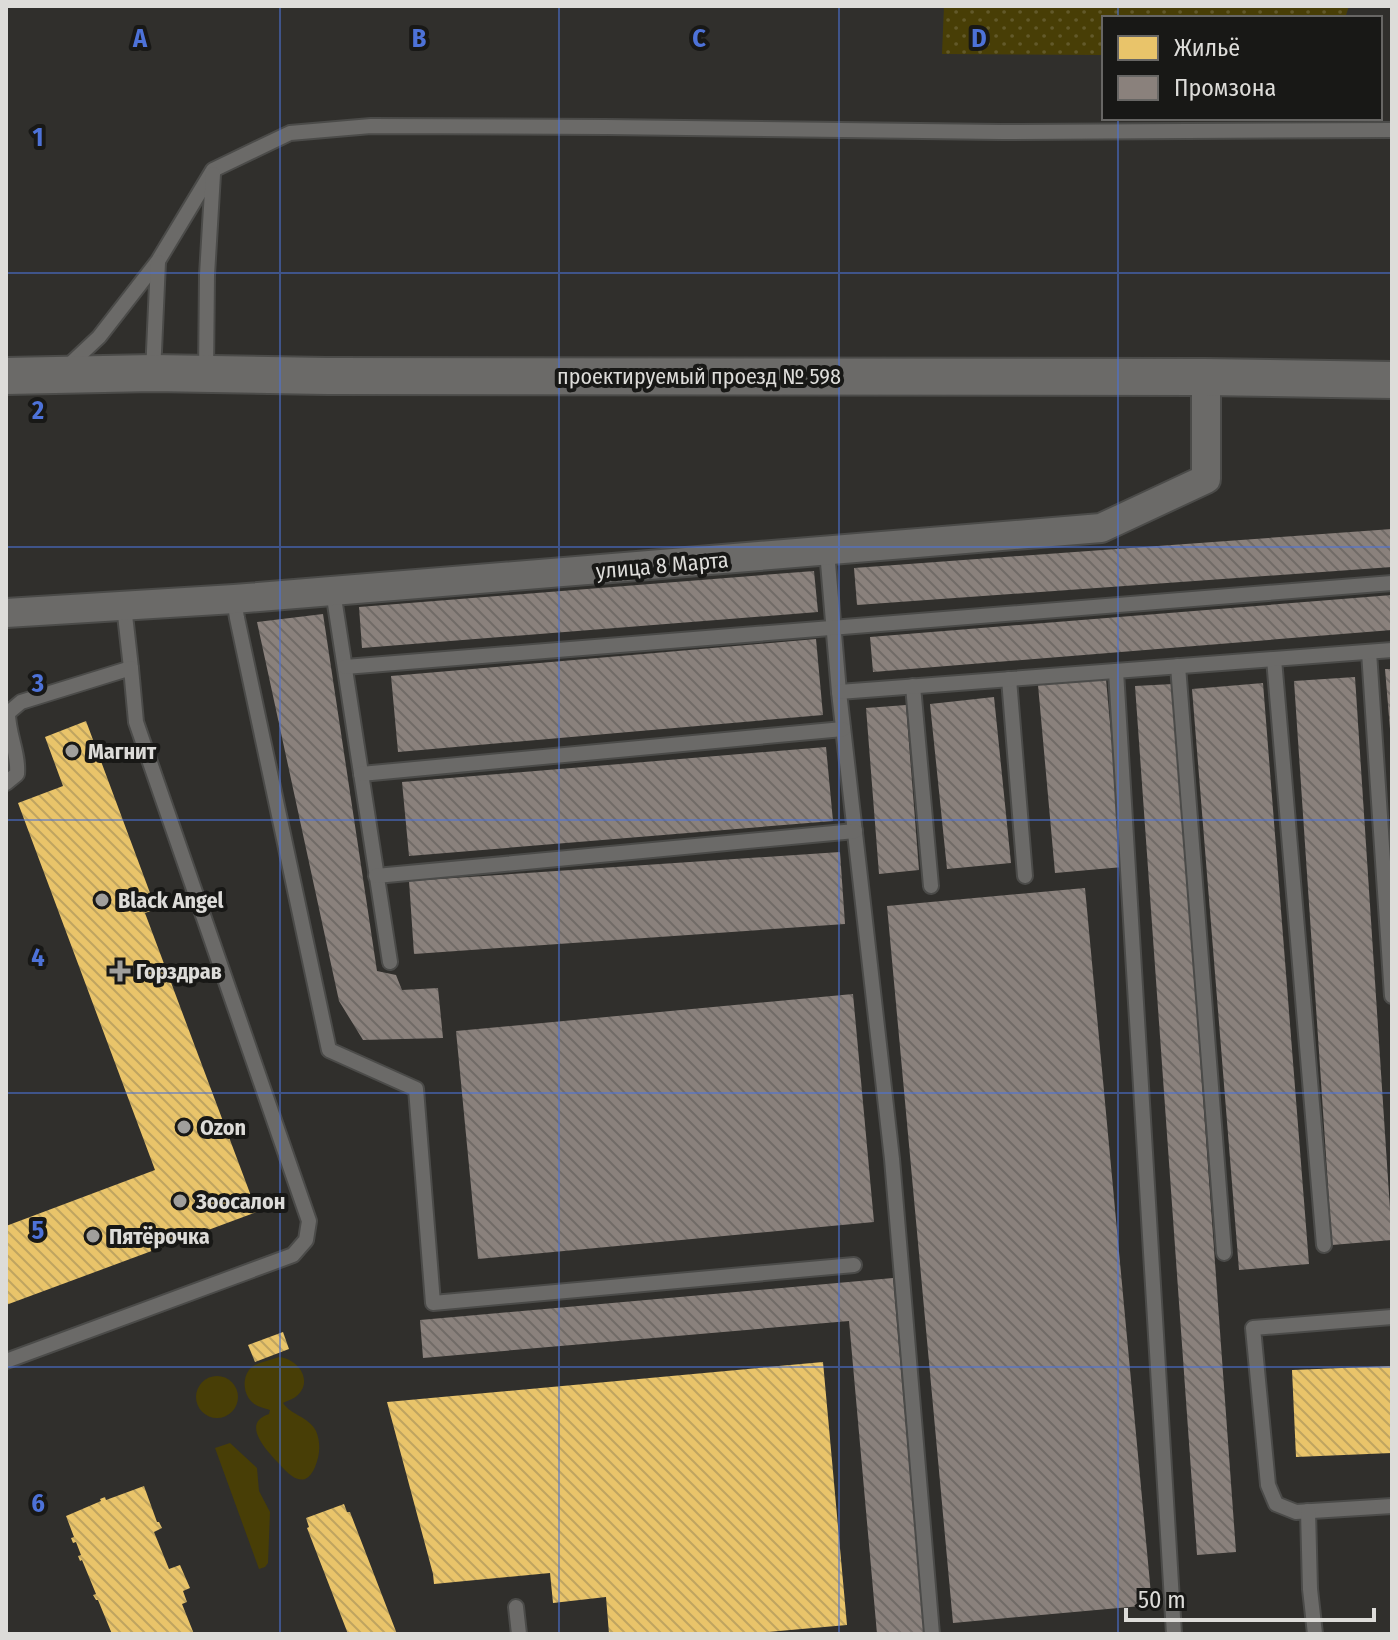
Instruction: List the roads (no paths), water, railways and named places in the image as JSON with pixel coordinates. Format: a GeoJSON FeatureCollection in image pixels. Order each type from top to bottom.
{"type":"FeatureCollection","features":[{"type":"Feature","properties":{"kind":"street","name":"проектируемый проезд № 598"},"geometry":{"type":"LineString","coordinates":[[6,376],[153,373],[1392,380]]}},
{"type":"Feature","properties":{"kind":"street","name":"улица 8 Марта"},"geometry":{"type":"LineString","coordinates":[[6,613],[234,599],[1101,528],[1206,479],[1206,377]]}},
{"type":"Feature","properties":{"kind":"lane"},"geometry":{"type":"LineString","coordinates":[[60,374],[99,337],[158,261],[213,170],[290,133],[371,126],[1001,132],[1392,130]]}},
{"type":"Feature","properties":{"kind":"lane"},"geometry":{"type":"LineString","coordinates":[[206,374],[213,170]]}},
{"type":"Feature","properties":{"kind":"lane"},"geometry":{"type":"LineString","coordinates":[[153,373],[158,261]]}},
{"type":"Feature","properties":{"kind":"lane"},"geometry":{"type":"LineString","coordinates":[[827,551],[839,692],[892,1159],[932,1634]]}},
{"type":"Feature","properties":{"kind":"lane"},"geometry":{"type":"LineString","coordinates":[[345,667],[1392,583]]}},
{"type":"Feature","properties":{"kind":"lane"},"geometry":{"type":"LineString","coordinates":[[333,591],[390,962]]}},
{"type":"Feature","properties":{"kind":"lane"},"geometry":{"type":"LineString","coordinates":[[234,599],[329,1050],[416,1089],[433,1303],[854,1265]]}},
{"type":"Feature","properties":{"kind":"lane"},"geometry":{"type":"LineString","coordinates":[[6,1361],[293,1255],[306,1240],[309,1221],[136,722],[124,606]]}},
{"type":"Feature","properties":{"kind":"lane"},"geometry":{"type":"LineString","coordinates":[[839,692],[1392,650]]}},
{"type":"Feature","properties":{"kind":"lane"},"geometry":{"type":"LineString","coordinates":[[1369,652],[1392,996]]}},
{"type":"Feature","properties":{"kind":"lane"},"geometry":{"type":"LineString","coordinates":[[1274,659],[1324,1245]]}},
{"type":"Feature","properties":{"kind":"lane"},"geometry":{"type":"LineString","coordinates":[[1178,666],[1224,1253]]}},
{"type":"Feature","properties":{"kind":"lane"},"geometry":{"type":"LineString","coordinates":[[6,783],[17,774],[19,762],[8,728],[8,713],[21,702],[131,668]]}},
{"type":"Feature","properties":{"kind":"lane"},"geometry":{"type":"LineString","coordinates":[[1116,671],[1174,1634]]}},
{"type":"Feature","properties":{"kind":"lane"},"geometry":{"type":"LineString","coordinates":[[1009,679],[1025,876]]}},
{"type":"Feature","properties":{"kind":"lane"},"geometry":{"type":"LineString","coordinates":[[913,686],[931,886]]}},
{"type":"Feature","properties":{"kind":"lane"},"geometry":{"type":"LineString","coordinates":[[361,774],[843,729]]}},
{"type":"Feature","properties":{"kind":"lane"},"geometry":{"type":"LineString","coordinates":[[376,876],[855,831]]}},
{"type":"Feature","properties":{"kind":"lane"},"geometry":{"type":"LineString","coordinates":[[1392,1317],[1253,1328],[1268,1485],[1276,1504],[1296,1512],[1392,1506]]}},
{"type":"Feature","properties":{"kind":"lane"},"geometry":{"type":"LineString","coordinates":[[1308,1511],[1310,1589],[1315,1634]]}},
{"type":"Feature","properties":{"kind":"lane"},"geometry":{"type":"LineString","coordinates":[[516,1607],[519,1634]]}},
{"type":"Feature","properties":{"kind":"place","name":"Магнит"},"geometry":{"type":"Point","coordinates":[72,751]}},
{"type":"Feature","properties":{"kind":"place","name":"Black Angel"},"geometry":{"type":"Point","coordinates":[102,900]}},
{"type":"Feature","properties":{"kind":"place","name":"Горздрав"},"geometry":{"type":"Point","coordinates":[120,971]}},
{"type":"Feature","properties":{"kind":"place","name":"Ozon"},"geometry":{"type":"Point","coordinates":[184,1127]}},
{"type":"Feature","properties":{"kind":"place","name":"Зоосалон"},"geometry":{"type":"Point","coordinates":[180,1201]}},
{"type":"Feature","properties":{"kind":"place","name":"Пятёрочка"},"geometry":{"type":"Point","coordinates":[93,1236]}}]}
